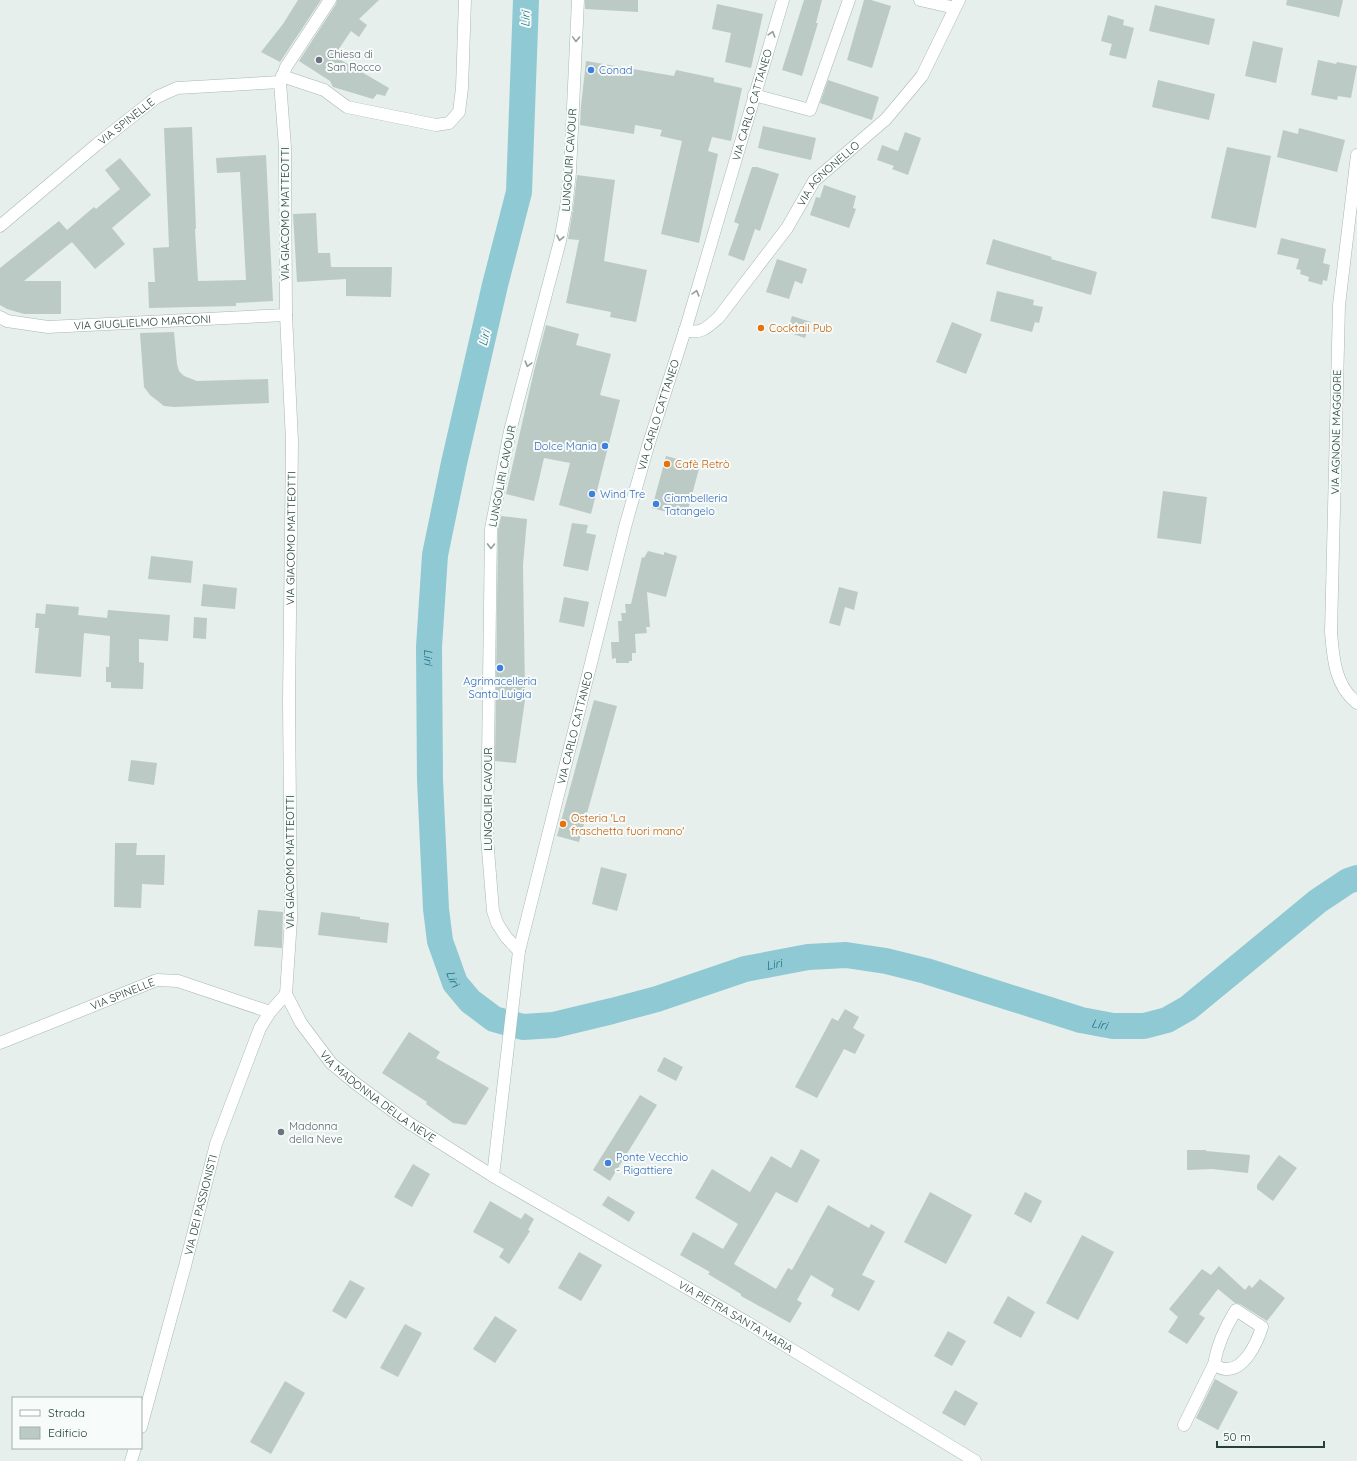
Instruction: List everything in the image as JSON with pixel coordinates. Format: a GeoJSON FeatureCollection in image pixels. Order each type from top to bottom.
{"type":"FeatureCollection","features":[{"type":"Feature","properties":{"kind":"street"},"geometry":{"type":"LineString","coordinates":[[330,0],[286,67],[281,79],[324,90],[347,107],[436,126],[449,122],[458,112],[462,88],[465,0]]}},
{"type":"Feature","properties":{"kind":"street","name":"LUNGOLIRI CAVOUR"},"geometry":{"type":"LineString","coordinates":[[519,951],[506,937],[497,923],[494,910],[487,837],[491,529],[510,431],[560,241],[566,208],[570,172],[578,0]]}},
{"type":"Feature","properties":{"kind":"street","name":"VIA CARLO CATTANEO"},"geometry":{"type":"LineString","coordinates":[[493,1176],[519,951],[625,527],[648,446],[685,330],[783,0]]}},
{"type":"Feature","properties":{"kind":"street"},"geometry":{"type":"LineString","coordinates":[[754,95],[810,110],[849,0]]}},
{"type":"Feature","properties":{"kind":"street"},"geometry":{"type":"LineString","coordinates":[[920,0],[957,4]]}},
{"type":"Feature","properties":{"kind":"street","name":"VIA AGNONELLO"},"geometry":{"type":"LineString","coordinates":[[685,330],[698,332],[708,327],[719,316],[787,228],[814,181],[886,119],[922,76],[957,4]]}},
{"type":"Feature","properties":{"kind":"street","name":"VIA SPINELLE"},"geometry":{"type":"LineString","coordinates":[[0,226],[96,145],[157,97],[177,88],[281,79]]}},
{"type":"Feature","properties":{"kind":"street","name":"VIA GIACOMO MATTEOTTI"},"geometry":{"type":"LineString","coordinates":[[281,79],[285,148],[286,315],[292,441],[290,701],[291,920],[286,994]]}},
{"type":"Feature","properties":{"kind":"street","name":"VIA AGNONE MAGGIORE"},"geometry":{"type":"LineString","coordinates":[[1357,154],[1339,305],[1331,632],[1333,655],[1340,683],[1349,697],[1357,703]]}},
{"type":"Feature","properties":{"kind":"street","name":"VIA GIUGLIELMO MARCONI"},"geometry":{"type":"LineString","coordinates":[[0,317],[7,321],[48,327],[286,315]]}},
{"type":"Feature","properties":{"kind":"street","name":"VIA SPINELLE"},"geometry":{"type":"LineString","coordinates":[[0,1043],[157,980],[178,981],[270,1012]]}},
{"type":"Feature","properties":{"kind":"street","name":"VIA DEI PASSIONISTI"},"geometry":{"type":"LineString","coordinates":[[142,1423],[186,1266],[216,1144],[260,1028],[270,1012],[286,994]]}},
{"type":"Feature","properties":{"kind":"street","name":"VIA MADONNA DELLA NEVE"},"geometry":{"type":"LineString","coordinates":[[286,994],[301,1023],[331,1062],[355,1083],[409,1122],[493,1176]]}},
{"type":"Feature","properties":{"kind":"street","name":"VIA PIETRA SANTA MARIA"},"geometry":{"type":"LineString","coordinates":[[493,1176],[748,1323],[976,1461]]}},
{"type":"Feature","properties":{"kind":"street"},"geometry":{"type":"LineString","coordinates":[[1184,1425],[1214,1364],[1215,1356],[1224,1333],[1236,1310],[1262,1327],[1260,1334],[1242,1364],[1234,1368],[1224,1369],[1214,1364]]}},
{"type":"Feature","properties":{"kind":"street"},"geometry":{"type":"LineString","coordinates":[[131,1461],[135,1449]]}},
{"type":"Feature","properties":{"kind":"building"},"geometry":{"type":"Polygon","coordinates":[[[298,0],[321,0],[280,62],[261,52],[283,24],[298,0]]]}},
{"type":"Feature","properties":{"kind":"building"},"geometry":{"type":"Polygon","coordinates":[[[337,0],[379,0],[359,19],[367,25],[359,37],[351,31],[334,56],[389,88],[385,96],[377,94],[373,99],[333,87],[330,81],[299,61],[336,4],[337,0]]]}},
{"type":"Feature","properties":{"kind":"building"},"geometry":{"type":"Polygon","coordinates":[[[585,0],[638,0],[638,12],[585,9],[585,0]]]}},
{"type":"Feature","properties":{"kind":"building"},"geometry":{"type":"Polygon","coordinates":[[[804,0],[822,0],[816,23],[818,23],[802,76],[782,70],[804,0]]]}},
{"type":"Feature","properties":{"kind":"building"},"geometry":{"type":"Polygon","coordinates":[[[864,0],[871,0],[891,6],[872,68],[847,60],[864,0]]]}},
{"type":"Feature","properties":{"kind":"building"},"geometry":{"type":"Polygon","coordinates":[[[1287,0],[1343,0],[1339,17],[1286,5],[1287,0]]]}},
{"type":"Feature","properties":{"kind":"building"},"geometry":{"type":"Polygon","coordinates":[[[717,4],[763,14],[751,68],[725,62],[731,33],[712,29],[717,4]]]}},
{"type":"Feature","properties":{"kind":"building"},"geometry":{"type":"Polygon","coordinates":[[[1155,5],[1215,19],[1209,45],[1149,31],[1155,5]]]}},
{"type":"Feature","properties":{"kind":"building"},"geometry":{"type":"Polygon","coordinates":[[[1108,15],[1124,20],[1123,25],[1134,28],[1126,59],[1109,55],[1112,44],[1101,41],[1108,15]]]}},
{"type":"Feature","properties":{"kind":"building"},"geometry":{"type":"Polygon","coordinates":[[[1253,41],[1283,48],[1276,83],[1245,76],[1253,41]]]}},
{"type":"Feature","properties":{"kind":"building"},"geometry":{"type":"Polygon","coordinates":[[[1318,60],[1336,64],[1337,62],[1357,66],[1351,98],[1338,96],[1337,100],[1311,95],[1318,60]]]}},
{"type":"Feature","properties":{"kind":"building"},"geometry":{"type":"Polygon","coordinates":[[[586,61],[674,76],[676,70],[714,78],[714,82],[742,88],[731,141],[712,137],[708,151],[718,154],[699,243],[661,234],[682,141],[660,136],[662,130],[635,125],[634,134],[580,125],[586,61]]]}},
{"type":"Feature","properties":{"kind":"building"},"geometry":{"type":"Polygon","coordinates":[[[828,80],[879,97],[872,120],[820,103],[828,80]]]}},
{"type":"Feature","properties":{"kind":"building"},"geometry":{"type":"Polygon","coordinates":[[[1158,80],[1215,94],[1209,120],[1152,107],[1158,80]]]}},
{"type":"Feature","properties":{"kind":"building"},"geometry":{"type":"Polygon","coordinates":[[[763,126],[816,138],[811,160],[758,148],[763,126]]]}},
{"type":"Feature","properties":{"kind":"building"},"geometry":{"type":"Polygon","coordinates":[[[192,127],[198,281],[246,280],[240,172],[217,173],[216,158],[266,155],[273,301],[236,303],[236,306],[149,308],[148,282],[155,282],[153,248],[169,247],[164,128],[192,127]]]}},
{"type":"Feature","properties":{"kind":"building"},"geometry":{"type":"Polygon","coordinates":[[[1299,128],[1345,140],[1337,172],[1277,157],[1283,130],[1298,134],[1299,128]]]}},
{"type":"Feature","properties":{"kind":"building"},"geometry":{"type":"Polygon","coordinates":[[[905,132],[921,138],[908,175],[892,169],[894,166],[877,160],[882,145],[898,151],[905,132]]]}},
{"type":"Feature","properties":{"kind":"building"},"geometry":{"type":"Polygon","coordinates":[[[1227,147],[1271,156],[1256,228],[1211,218],[1227,147]]]}},
{"type":"Feature","properties":{"kind":"building"},"geometry":{"type":"Polygon","coordinates":[[[120,158],[151,195],[112,228],[125,244],[95,269],[72,242],[24,281],[61,281],[61,314],[24,314],[7,309],[0,305],[0,268],[59,221],[67,230],[94,207],[96,209],[120,189],[105,170],[120,158]]]}},
{"type":"Feature","properties":{"kind":"building"},"geometry":{"type":"Polygon","coordinates":[[[752,167],[757,167],[779,174],[760,231],[755,229],[744,261],[728,255],[739,224],[734,222],[752,167]]]}},
{"type":"Feature","properties":{"kind":"building"},"geometry":{"type":"Polygon","coordinates":[[[577,175],[615,180],[604,261],[647,270],[636,322],[610,317],[611,312],[566,303],[579,240],[568,239],[577,175]]]}},
{"type":"Feature","properties":{"kind":"building"},"geometry":{"type":"Polygon","coordinates":[[[824,185],[856,196],[853,208],[856,209],[849,228],[810,215],[816,197],[820,198],[824,185]]]}},
{"type":"Feature","properties":{"kind":"building"},"geometry":{"type":"Polygon","coordinates":[[[316,213],[318,253],[330,253],[331,267],[392,267],[391,297],[346,296],[346,279],[297,282],[293,214],[316,213]]]}},
{"type":"Feature","properties":{"kind":"building"},"geometry":{"type":"Polygon","coordinates":[[[1281,238],[1326,249],[1323,263],[1330,265],[1327,281],[1323,280],[1322,285],[1308,281],[1309,277],[1300,274],[1301,270],[1296,269],[1299,259],[1277,254],[1281,238]]]}},
{"type":"Feature","properties":{"kind":"building"},"geometry":{"type":"Polygon","coordinates":[[[993,239],[1052,257],[1051,259],[1097,272],[1091,295],[986,264],[993,239]]]}},
{"type":"Feature","properties":{"kind":"building"},"geometry":{"type":"Polygon","coordinates":[[[777,259],[807,269],[802,284],[795,281],[789,299],[766,292],[777,259]]]}},
{"type":"Feature","properties":{"kind":"building"},"geometry":{"type":"Polygon","coordinates":[[[997,291],[1034,300],[1033,305],[1043,307],[1039,323],[1035,322],[1032,332],[990,321],[997,291]]]}},
{"type":"Feature","properties":{"kind":"building"},"geometry":{"type":"Polygon","coordinates":[[[792,316],[811,322],[805,338],[787,332],[792,316]]]}},
{"type":"Feature","properties":{"kind":"building"},"geometry":{"type":"Polygon","coordinates":[[[952,322],[982,334],[966,374],[936,362],[952,322]]]}},
{"type":"Feature","properties":{"kind":"building"},"geometry":{"type":"Polygon","coordinates":[[[546,325],[579,334],[576,345],[611,354],[600,395],[620,400],[591,514],[559,505],[570,463],[544,458],[534,501],[506,494],[546,325]]]}},
{"type":"Feature","properties":{"kind":"building"},"geometry":{"type":"Polygon","coordinates":[[[174,332],[177,364],[179,371],[184,376],[197,381],[268,379],[269,403],[174,407],[164,406],[150,395],[144,387],[140,333],[174,332]]]}},
{"type":"Feature","properties":{"kind":"building"},"geometry":{"type":"Polygon","coordinates":[[[666,456],[700,465],[686,517],[652,508],[666,456]]]}},
{"type":"Feature","properties":{"kind":"building"},"geometry":{"type":"Polygon","coordinates":[[[1163,491],[1207,497],[1201,544],[1157,538],[1163,491]]]}},
{"type":"Feature","properties":{"kind":"building"},"geometry":{"type":"Polygon","coordinates":[[[501,516],[527,519],[523,565],[526,693],[516,763],[495,761],[498,530],[501,516]]]}},
{"type":"Feature","properties":{"kind":"building"},"geometry":{"type":"Polygon","coordinates":[[[572,523],[588,525],[586,533],[596,535],[588,571],[563,566],[572,523]]]}},
{"type":"Feature","properties":{"kind":"building"},"geometry":{"type":"Polygon","coordinates":[[[648,551],[664,555],[664,552],[677,556],[666,597],[647,592],[650,627],[646,627],[647,633],[635,634],[636,653],[632,653],[632,661],[629,661],[629,663],[616,663],[616,658],[612,659],[611,642],[619,642],[618,621],[622,621],[621,613],[626,613],[625,604],[631,604],[642,557],[644,558],[648,551]]]}},
{"type":"Feature","properties":{"kind":"building"},"geometry":{"type":"Polygon","coordinates":[[[151,556],[193,561],[191,583],[148,579],[151,556]]]}},
{"type":"Feature","properties":{"kind":"building"},"geometry":{"type":"Polygon","coordinates":[[[203,584],[237,588],[235,609],[201,606],[203,584]]]}},
{"type":"Feature","properties":{"kind":"building"},"geometry":{"type":"Polygon","coordinates":[[[839,587],[858,592],[854,610],[845,607],[840,626],[829,623],[839,587]]]}},
{"type":"Feature","properties":{"kind":"building"},"geometry":{"type":"Polygon","coordinates":[[[564,597],[589,602],[584,627],[559,622],[564,597]]]}},
{"type":"Feature","properties":{"kind":"building"},"geometry":{"type":"Polygon","coordinates":[[[46,604],[79,607],[78,615],[107,618],[108,610],[170,615],[168,641],[139,639],[139,662],[144,663],[143,689],[111,688],[111,682],[106,682],[106,667],[109,667],[110,636],[84,633],[81,677],[35,673],[39,628],[35,628],[36,613],[45,614],[46,604]]]}},
{"type":"Feature","properties":{"kind":"building"},"geometry":{"type":"Polygon","coordinates":[[[194,617],[207,618],[206,639],[193,638],[194,617]]]}},
{"type":"Feature","properties":{"kind":"building"},"geometry":{"type":"Polygon","coordinates":[[[594,700],[617,706],[579,842],[557,836],[594,700]]]}},
{"type":"Feature","properties":{"kind":"building"},"geometry":{"type":"Polygon","coordinates":[[[131,760],[157,763],[154,785],[128,781],[131,760]]]}},
{"type":"Feature","properties":{"kind":"building"},"geometry":{"type":"Polygon","coordinates":[[[115,843],[137,843],[136,855],[165,855],[164,885],[142,884],[141,908],[114,907],[115,843]]]}},
{"type":"Feature","properties":{"kind":"building"},"geometry":{"type":"Polygon","coordinates":[[[601,867],[627,874],[617,911],[592,904],[601,867]]]}},
{"type":"Feature","properties":{"kind":"building"},"geometry":{"type":"Polygon","coordinates":[[[258,910],[283,912],[282,948],[254,946],[258,910]]]}},
{"type":"Feature","properties":{"kind":"building"},"geometry":{"type":"Polygon","coordinates":[[[321,912],[360,917],[360,919],[389,923],[387,943],[318,935],[321,912]]]}},
{"type":"Feature","properties":{"kind":"building"},"geometry":{"type":"Polygon","coordinates":[[[845,1009],[859,1017],[853,1028],[865,1035],[855,1054],[844,1049],[817,1098],[795,1087],[832,1018],[838,1021],[845,1009]]]}},
{"type":"Feature","properties":{"kind":"building"},"geometry":{"type":"Polygon","coordinates":[[[409,1032],[440,1052],[436,1058],[489,1088],[466,1125],[453,1123],[426,1104],[427,1102],[382,1073],[409,1032]]]}},
{"type":"Feature","properties":{"kind":"building"},"geometry":{"type":"Polygon","coordinates":[[[664,1057],[683,1067],[676,1081],[657,1071],[664,1057]]]}},
{"type":"Feature","properties":{"kind":"building"},"geometry":{"type":"Polygon","coordinates":[[[640,1095],[657,1105],[610,1181],[593,1170],[640,1095]]]}},
{"type":"Feature","properties":{"kind":"building"},"geometry":{"type":"Polygon","coordinates":[[[801,1149],[820,1160],[797,1203],[776,1192],[734,1264],[776,1289],[788,1268],[792,1270],[828,1205],[869,1228],[871,1224],[885,1232],[862,1275],[875,1281],[859,1311],[831,1296],[834,1289],[811,1275],[797,1300],[802,1303],[790,1323],[741,1296],[741,1294],[708,1274],[710,1272],[680,1255],[693,1232],[723,1249],[738,1224],[695,1198],[712,1169],[750,1192],[771,1156],[791,1168],[801,1149]]]}},
{"type":"Feature","properties":{"kind":"building"},"geometry":{"type":"Polygon","coordinates":[[[1187,1150],[1206,1150],[1250,1155],[1248,1173],[1212,1169],[1187,1170],[1187,1150]]]}},
{"type":"Feature","properties":{"kind":"building"},"geometry":{"type":"Polygon","coordinates":[[[1279,1155],[1297,1168],[1273,1201],[1257,1189],[1257,1185],[1279,1155]]]}},
{"type":"Feature","properties":{"kind":"building"},"geometry":{"type":"Polygon","coordinates":[[[413,1164],[430,1174],[412,1207],[394,1197],[413,1164]]]}},
{"type":"Feature","properties":{"kind":"building"},"geometry":{"type":"Polygon","coordinates":[[[930,1192],[972,1215],[946,1264],[904,1242],[930,1192]]]}},
{"type":"Feature","properties":{"kind":"building"},"geometry":{"type":"Polygon","coordinates":[[[1025,1192],[1042,1201],[1031,1223],[1014,1214],[1025,1192]]]}},
{"type":"Feature","properties":{"kind":"building"},"geometry":{"type":"Polygon","coordinates":[[[608,1196],[635,1212],[629,1222],[602,1205],[608,1196]]]}},
{"type":"Feature","properties":{"kind":"building"},"geometry":{"type":"Polygon","coordinates":[[[490,1201],[521,1219],[525,1213],[534,1219],[528,1230],[530,1231],[509,1264],[499,1257],[504,1249],[473,1232],[490,1201]]]}},
{"type":"Feature","properties":{"kind":"building"},"geometry":{"type":"Polygon","coordinates":[[[1082,1235],[1114,1252],[1078,1320],[1046,1303],[1082,1235]]]}},
{"type":"Feature","properties":{"kind":"building"},"geometry":{"type":"Polygon","coordinates":[[[579,1252],[602,1265],[581,1301],[558,1288],[579,1252]]]}},
{"type":"Feature","properties":{"kind":"building"},"geometry":{"type":"Polygon","coordinates":[[[1219,1266],[1245,1290],[1249,1285],[1252,1288],[1260,1279],[1285,1298],[1267,1321],[1240,1304],[1235,1303],[1218,1289],[1199,1314],[1205,1318],[1187,1344],[1168,1332],[1178,1317],[1169,1309],[1202,1269],[1211,1275],[1219,1266]]]}},
{"type":"Feature","properties":{"kind":"building"},"geometry":{"type":"Polygon","coordinates":[[[350,1280],[365,1288],[346,1319],[332,1311],[350,1280]]]}},
{"type":"Feature","properties":{"kind":"building"},"geometry":{"type":"Polygon","coordinates":[[[1008,1296],[1035,1312],[1021,1338],[993,1323],[1008,1296]]]}},
{"type":"Feature","properties":{"kind":"building"},"geometry":{"type":"Polygon","coordinates":[[[495,1316],[517,1330],[495,1363],[473,1349],[495,1316]]]}},
{"type":"Feature","properties":{"kind":"building"},"geometry":{"type":"Polygon","coordinates":[[[405,1324],[422,1333],[398,1377],[380,1368],[405,1324]]]}},
{"type":"Feature","properties":{"kind":"building"},"geometry":{"type":"Polygon","coordinates":[[[948,1331],[966,1341],[952,1366],[934,1356],[948,1331]]]}},
{"type":"Feature","properties":{"kind":"building"},"geometry":{"type":"Polygon","coordinates":[[[1215,1379],[1238,1392],[1218,1430],[1196,1418],[1215,1379]]]}},
{"type":"Feature","properties":{"kind":"building"},"geometry":{"type":"Polygon","coordinates":[[[285,1381],[305,1393],[271,1454],[250,1442],[285,1381]]]}},
{"type":"Feature","properties":{"kind":"building"},"geometry":{"type":"Polygon","coordinates":[[[955,1390],[978,1403],[965,1426],[942,1413],[955,1390]]]}},
{"type":"Feature","properties":{"kind":"waterway","name":"Liri"},"geometry":{"type":"LineString","coordinates":[[526,0],[519,192],[495,285],[454,463],[435,555],[429,647],[430,780],[436,909],[440,941],[455,983],[470,1001],[494,1019],[523,1027],[554,1025],[657,999],[745,969],[808,957],[846,955],[886,961],[926,971],[1081,1020],[1113,1026],[1144,1026],[1167,1020],[1188,1008],[1318,901],[1348,881],[1357,878]]}},
{"type":"Feature","properties":{"kind":"place","name":"Chiesa di San Rocco"},"geometry":{"type":"Point","coordinates":[319,60]}},
{"type":"Feature","properties":{"kind":"place","name":"Conad"},"geometry":{"type":"Point","coordinates":[591,70]}},
{"type":"Feature","properties":{"kind":"place","name":"Cocktail Pub"},"geometry":{"type":"Point","coordinates":[761,328]}},
{"type":"Feature","properties":{"kind":"place","name":"Dolce Mania"},"geometry":{"type":"Point","coordinates":[605,446]}},
{"type":"Feature","properties":{"kind":"place","name":"Cafè Retrò"},"geometry":{"type":"Point","coordinates":[667,464]}},
{"type":"Feature","properties":{"kind":"place","name":"Wind Tre"},"geometry":{"type":"Point","coordinates":[592,494]}},
{"type":"Feature","properties":{"kind":"place","name":"Ciambelleria Tatangelo"},"geometry":{"type":"Point","coordinates":[656,504]}},
{"type":"Feature","properties":{"kind":"place","name":"Agrimacelleria Santa Luigia"},"geometry":{"type":"Point","coordinates":[500,668]}},
{"type":"Feature","properties":{"kind":"place","name":"Osteria 'La fraschetta fuori mano'"},"geometry":{"type":"Point","coordinates":[563,824]}},
{"type":"Feature","properties":{"kind":"place","name":"Madonna della Neve"},"geometry":{"type":"Point","coordinates":[281,1132]}},
{"type":"Feature","properties":{"kind":"place","name":"Ponte Vecchio - Rigattiere"},"geometry":{"type":"Point","coordinates":[608,1163]}}]}
